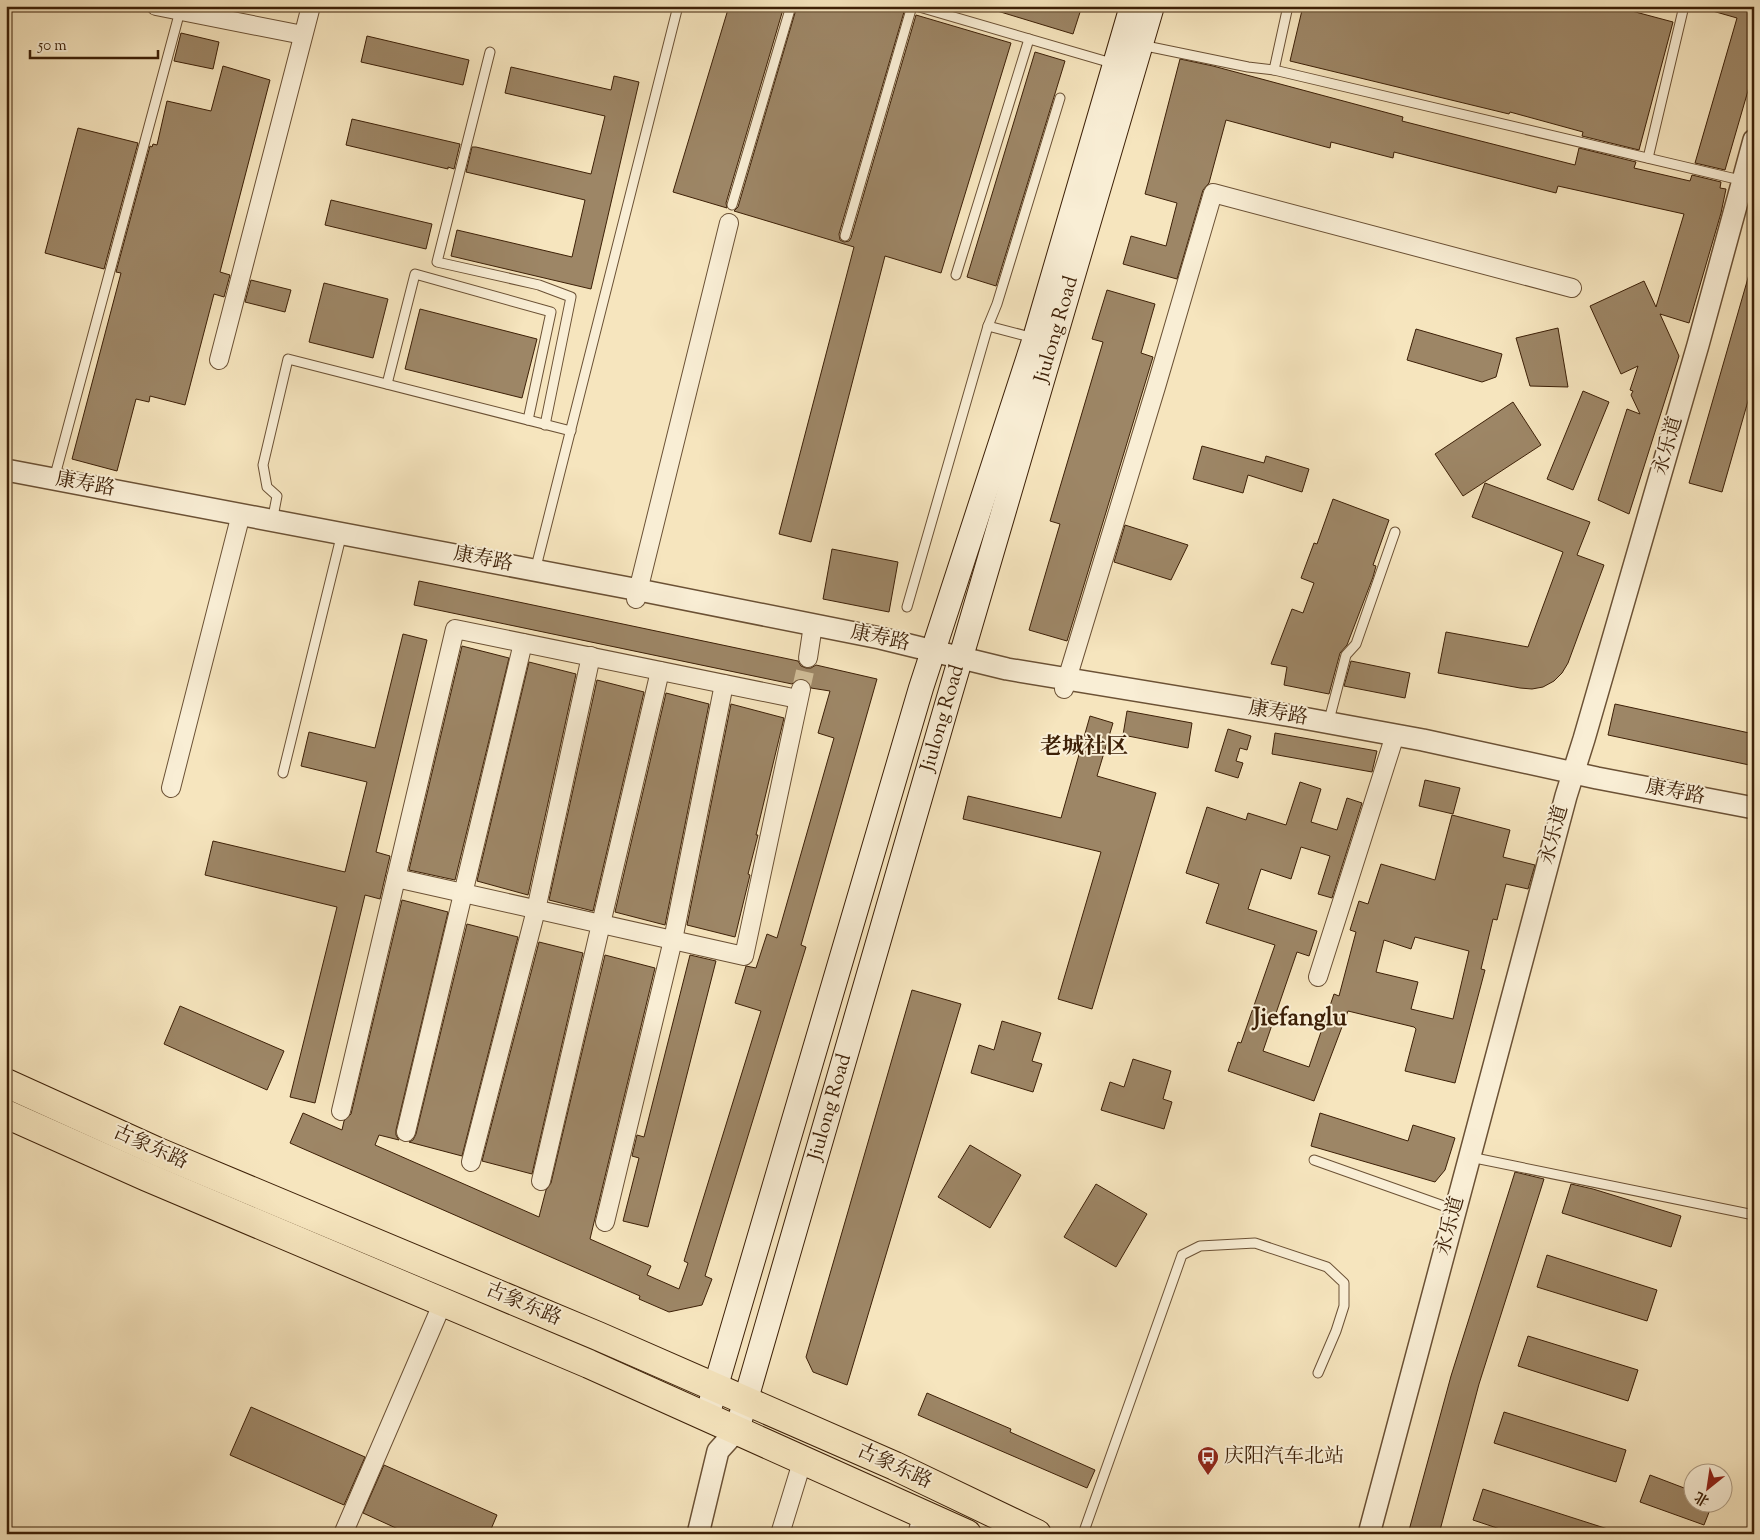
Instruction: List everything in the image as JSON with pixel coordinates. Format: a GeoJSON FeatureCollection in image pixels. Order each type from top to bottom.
{"type":"FeatureCollection","features":[{"type":"Feature","properties":{"kind":"main road","name":"Jiulong Road"},"geometry":{"type":"LineString","coordinates":[[707,1416],[932,656],[1035,338],[1132,6]]}},
{"type":"Feature","properties":{"kind":"main road","name":"Jiulong Road"},"geometry":{"type":"LineString","coordinates":[[737,1430],[1152,6]]}},
{"type":"Feature","properties":{"kind":"main road","name":"古象东路"},"geometry":{"type":"LineString","coordinates":[[6,1083],[156,1152],[598,1336],[715,1387],[895,1466],[1037,1534]]}},
{"type":"Feature","properties":{"kind":"main road","name":"古象东路"},"geometry":{"type":"LineString","coordinates":[[6,1114],[156,1181],[590,1364],[803,1459],[920,1524],[967,1534]]}},
{"type":"Feature","properties":{"kind":"street"},"geometry":{"type":"LineString","coordinates":[[156,6],[303,35]]}},
{"type":"Feature","properties":{"kind":"street"},"geometry":{"type":"LineString","coordinates":[[219,360],[311,6]]}},
{"type":"Feature","properties":{"kind":"street","name":"永乐道"},"geometry":{"type":"LineString","coordinates":[[1369,1534],[1456,1210],[1476,1158],[1577,778],[1596,740],[1708,350],[1750,182],[1754,140]]}},
{"type":"Feature","properties":{"kind":"street"},"geometry":{"type":"LineString","coordinates":[[1066,684],[1159,377],[1212,193],[1572,288]]}},
{"type":"Feature","properties":{"kind":"street"},"geometry":{"type":"LineString","coordinates":[[637,595],[729,223]]}},
{"type":"Feature","properties":{"kind":"street","name":"康寿路"},"geometry":{"type":"LineString","coordinates":[[6,470],[53,484]]}},
{"type":"Feature","properties":{"kind":"street","name":"康寿路"},"geometry":{"type":"LineString","coordinates":[[6,480],[53,484],[813,630],[880,638],[1005,679],[1066,684],[1393,740],[1577,778],[1754,818]]}},
{"type":"Feature","properties":{"kind":"street"},"geometry":{"type":"LineString","coordinates":[[171,788],[240,519]]}},
{"type":"Feature","properties":{"kind":"street"},"geometry":{"type":"LineString","coordinates":[[341,1111],[396,878],[455,629],[724,684],[800,694],[744,956],[396,878]]}},
{"type":"Feature","properties":{"kind":"street"},"geometry":{"type":"LineString","coordinates":[[808,658],[813,630]]}},
{"type":"Feature","properties":{"kind":"street"},"geometry":{"type":"LineString","coordinates":[[406,1132],[523,642]]}},
{"type":"Feature","properties":{"kind":"street"},"geometry":{"type":"LineString","coordinates":[[471,1162],[536,910],[591,656]]}},
{"type":"Feature","properties":{"kind":"street"},"geometry":{"type":"LineString","coordinates":[[541,1181],[660,670]]}},
{"type":"Feature","properties":{"kind":"street"},"geometry":{"type":"LineString","coordinates":[[605,1222],[673,940],[724,684]]}},
{"type":"Feature","properties":{"kind":"street"},"geometry":{"type":"LineString","coordinates":[[1318,977],[1393,740]]}},
{"type":"Feature","properties":{"kind":"street","name":"康寿路"},"geometry":{"type":"LineString","coordinates":[[1577,778],[1754,808]]}},
{"type":"Feature","properties":{"kind":"street","name":"永乐道"},"geometry":{"type":"LineString","coordinates":[[1384,1534],[1479,1181],[1476,1158]]}},
{"type":"Feature","properties":{"kind":"street"},"geometry":{"type":"LineString","coordinates":[[343,1534],[443,1302]]}},
{"type":"Feature","properties":{"kind":"street"},"geometry":{"type":"LineString","coordinates":[[698,1534],[718,1451],[737,1430]]}},
{"type":"Feature","properties":{"kind":"street"},"geometry":{"type":"LineString","coordinates":[[780,1534],[803,1459]]}},
{"type":"Feature","properties":{"kind":"lane"},"geometry":{"type":"LineString","coordinates":[[534,575],[678,6]]}},
{"type":"Feature","properties":{"kind":"lane"},"geometry":{"type":"LineString","coordinates":[[732,206],[791,6]]}},
{"type":"Feature","properties":{"kind":"lane"},"geometry":{"type":"LineString","coordinates":[[845,236],[914,6],[1115,64]]}},
{"type":"Feature","properties":{"kind":"lane"},"geometry":{"type":"LineString","coordinates":[[1274,70],[1288,6]]}},
{"type":"Feature","properties":{"kind":"lane"},"geometry":{"type":"LineString","coordinates":[[1648,158],[1684,6]]}},
{"type":"Feature","properties":{"kind":"lane"},"geometry":{"type":"LineString","coordinates":[[53,484],[180,11]]}},
{"type":"Feature","properties":{"kind":"lane"},"geometry":{"type":"LineString","coordinates":[[956,275],[1029,39]]}},
{"type":"Feature","properties":{"kind":"lane"},"geometry":{"type":"LineString","coordinates":[[1140,45],[1248,67],[1274,70],[1750,182]]}},
{"type":"Feature","properties":{"kind":"lane"},"geometry":{"type":"LineString","coordinates":[[490,52],[437,262],[539,285],[571,297],[545,425]]}},
{"type":"Feature","properties":{"kind":"lane"},"geometry":{"type":"LineString","coordinates":[[907,607],[988,326],[997,304],[1060,98]]}},
{"type":"Feature","properties":{"kind":"lane"},"geometry":{"type":"LineString","coordinates":[[387,384],[416,274],[551,312],[528,420]]}},
{"type":"Feature","properties":{"kind":"lane"},"geometry":{"type":"LineString","coordinates":[[988,326],[1035,338]]}},
{"type":"Feature","properties":{"kind":"lane"},"geometry":{"type":"LineString","coordinates":[[272,525],[277,496],[267,488],[263,466],[288,359],[571,431]]}},
{"type":"Feature","properties":{"kind":"lane"},"geometry":{"type":"LineString","coordinates":[[1327,728],[1346,655],[1356,644],[1394,532]]}},
{"type":"Feature","properties":{"kind":"lane"},"geometry":{"type":"LineString","coordinates":[[283,773],[341,538]]}},
{"type":"Feature","properties":{"kind":"lane"},"geometry":{"type":"LineString","coordinates":[[1476,1158],[1754,1215]]}},
{"type":"Feature","properties":{"kind":"lane"},"geometry":{"type":"LineString","coordinates":[[1314,1160],[1456,1210]]}},
{"type":"Feature","properties":{"kind":"lane"},"geometry":{"type":"LineString","coordinates":[[1083,1534],[1182,1255],[1200,1246],[1255,1243],[1327,1267],[1344,1283],[1344,1306],[1336,1331],[1318,1373]]}},
{"type":"Feature","properties":{"kind":"building"},"geometry":{"type":"Polygon","coordinates":[[[729,6],[784,6],[726,203],[727,208],[673,192],[729,6]]]}},
{"type":"Feature","properties":{"kind":"building"},"geometry":{"type":"Polygon","coordinates":[[[797,6],[884,6],[904,12],[839,234],[840,240],[844,242],[849,241],[851,238],[916,15],[1011,43],[941,273],[885,256],[811,542],[779,534],[854,247],[734,211],[738,207],[797,6]]]}},
{"type":"Feature","properties":{"kind":"building"},"geometry":{"type":"Polygon","coordinates":[[[994,6],[1082,6],[1073,34],[994,10],[994,6]]]}},
{"type":"Feature","properties":{"kind":"building"},"geometry":{"type":"Polygon","coordinates":[[[1303,6],[1613,6],[1673,22],[1639,150],[1582,136],[1583,132],[1510,112],[1509,114],[1290,61],[1303,6]]]}},
{"type":"Feature","properties":{"kind":"building"},"geometry":{"type":"Polygon","coordinates":[[[1709,6],[1754,6],[1754,70],[1725,170],[1695,163],[1737,18],[1709,10],[1709,6]]]}},
{"type":"Feature","properties":{"kind":"building"},"geometry":{"type":"Polygon","coordinates":[[[181,33],[219,42],[213,69],[174,61],[181,33]]]}},
{"type":"Feature","properties":{"kind":"building"},"geometry":{"type":"Polygon","coordinates":[[[367,36],[469,60],[463,85],[361,62],[367,36]]]}},
{"type":"Feature","properties":{"kind":"building"},"geometry":{"type":"Polygon","coordinates":[[[1035,52],[1065,61],[996,286],[967,277],[1035,52]]]}},
{"type":"Feature","properties":{"kind":"building"},"geometry":{"type":"Polygon","coordinates":[[[1180,59],[1213,66],[1403,117],[1402,121],[1575,165],[1579,148],[1636,162],[1634,168],[1690,181],[1692,175],[1721,182],[1720,188],[1726,189],[1721,213],[1689,323],[1660,314],[1679,356],[1629,514],[1598,500],[1627,409],[1640,414],[1631,395],[1633,391],[1630,390],[1638,366],[1621,374],[1590,306],[1644,281],[1656,307],[1684,214],[1558,186],[1556,193],[1394,152],[1393,158],[1331,142],[1330,148],[1226,120],[1209,183],[1203,190],[1177,279],[1123,264],[1131,236],[1166,246],[1177,203],[1145,194],[1180,59]]]}},
{"type":"Feature","properties":{"kind":"building"},"geometry":{"type":"Polygon","coordinates":[[[223,66],[270,80],[220,272],[230,275],[224,297],[214,294],[185,405],[150,396],[149,402],[136,399],[117,471],[72,459],[121,273],[116,272],[150,146],[152,147],[153,144],[157,145],[167,101],[211,111],[223,66]]]}},
{"type":"Feature","properties":{"kind":"building"},"geometry":{"type":"Polygon","coordinates":[[[511,67],[611,90],[614,76],[639,82],[591,289],[451,256],[457,230],[572,257],[585,200],[466,172],[472,147],[476,147],[591,174],[605,116],[505,93],[511,67]]]}},
{"type":"Feature","properties":{"kind":"building"},"geometry":{"type":"Polygon","coordinates":[[[352,119],[460,144],[454,169],[346,145],[352,119]]]}},
{"type":"Feature","properties":{"kind":"building"},"geometry":{"type":"Polygon","coordinates":[[[78,128],[138,143],[104,269],[45,253],[78,128]]]}},
{"type":"Feature","properties":{"kind":"building"},"geometry":{"type":"Polygon","coordinates":[[[331,200],[432,224],[426,249],[325,225],[331,200]]]}},
{"type":"Feature","properties":{"kind":"building"},"geometry":{"type":"Polygon","coordinates":[[[1750,271],[1754,272],[1754,380],[1722,492],[1689,483],[1750,271]]]}},
{"type":"Feature","properties":{"kind":"building"},"geometry":{"type":"Polygon","coordinates":[[[251,280],[291,290],[285,312],[245,302],[251,280]]]}},
{"type":"Feature","properties":{"kind":"building"},"geometry":{"type":"Polygon","coordinates":[[[324,283],[388,299],[373,358],[309,342],[324,283]]]}},
{"type":"Feature","properties":{"kind":"building"},"geometry":{"type":"Polygon","coordinates":[[[1107,290],[1155,304],[1141,353],[1153,357],[1067,641],[1029,630],[1060,524],[1050,521],[1103,342],[1092,339],[1107,290]]]}},
{"type":"Feature","properties":{"kind":"building"},"geometry":{"type":"Polygon","coordinates":[[[420,309],[537,339],[522,398],[405,369],[420,309]]]}},
{"type":"Feature","properties":{"kind":"building"},"geometry":{"type":"Polygon","coordinates":[[[1558,328],[1568,387],[1530,386],[1516,338],[1558,328]]]}},
{"type":"Feature","properties":{"kind":"building"},"geometry":{"type":"Polygon","coordinates":[[[1416,329],[1502,354],[1496,377],[1482,382],[1407,360],[1416,329]]]}},
{"type":"Feature","properties":{"kind":"building"},"geometry":{"type":"Polygon","coordinates":[[[1583,391],[1609,402],[1573,490],[1547,479],[1583,391]]]}},
{"type":"Feature","properties":{"kind":"building"},"geometry":{"type":"Polygon","coordinates":[[[1513,402],[1541,445],[1463,496],[1435,454],[1513,402]]]}},
{"type":"Feature","properties":{"kind":"building"},"geometry":{"type":"Polygon","coordinates":[[[1202,446],[1264,463],[1266,456],[1309,469],[1302,492],[1248,475],[1243,493],[1193,479],[1202,446]]]}},
{"type":"Feature","properties":{"kind":"building"},"geometry":{"type":"Polygon","coordinates":[[[1485,483],[1590,522],[1577,555],[1604,565],[1568,663],[1554,681],[1543,687],[1532,689],[1520,688],[1438,673],[1446,632],[1528,647],[1563,552],[1472,517],[1485,483]]]}},
{"type":"Feature","properties":{"kind":"building"},"geometry":{"type":"Polygon","coordinates":[[[1333,499],[1389,520],[1373,565],[1376,566],[1373,577],[1347,645],[1340,653],[1329,694],[1284,685],[1287,667],[1271,664],[1292,609],[1303,613],[1314,583],[1301,578],[1314,543],[1317,544],[1333,499]]]}},
{"type":"Feature","properties":{"kind":"building"},"geometry":{"type":"Polygon","coordinates":[[[1125,525],[1188,545],[1171,580],[1114,562],[1125,525]]]}},
{"type":"Feature","properties":{"kind":"building"},"geometry":{"type":"Polygon","coordinates":[[[832,549],[898,562],[889,612],[823,599],[832,549]]]}},
{"type":"Feature","properties":{"kind":"building"},"geometry":{"type":"Polygon","coordinates":[[[419,581],[798,661],[801,666],[806,668],[816,665],[877,679],[801,945],[806,947],[705,1276],[712,1279],[702,1305],[669,1312],[639,1299],[640,1296],[290,1143],[303,1113],[342,1130],[344,1121],[351,1114],[402,900],[448,912],[396,1130],[399,1140],[379,1135],[375,1145],[539,1217],[546,1190],[551,1183],[605,955],[655,968],[590,1239],[651,1266],[647,1275],[679,1289],[688,1263],[684,1261],[761,1011],[735,1003],[746,966],[756,968],[767,934],[777,938],[834,738],[818,733],[830,691],[811,688],[808,681],[803,679],[797,679],[792,684],[414,605],[419,581]]]}},
{"type":"Feature","properties":{"kind":"building"},"geometry":{"type":"Polygon","coordinates":[[[403,634],[427,640],[376,852],[390,856],[380,899],[365,895],[315,1103],[290,1097],[337,907],[205,875],[213,841],[345,872],[367,782],[301,766],[309,732],[375,748],[403,634]]]}},
{"type":"Feature","properties":{"kind":"building"},"geometry":{"type":"Polygon","coordinates":[[[462,646],[509,658],[455,880],[409,870],[462,646]]]}},
{"type":"Feature","properties":{"kind":"building"},"geometry":{"type":"Polygon","coordinates":[[[1351,661],[1410,673],[1405,698],[1344,686],[1351,661]]]}},
{"type":"Feature","properties":{"kind":"building"},"geometry":{"type":"Polygon","coordinates":[[[529,662],[576,674],[528,895],[477,881],[529,662]]]}},
{"type":"Feature","properties":{"kind":"building"},"geometry":{"type":"Polygon","coordinates":[[[597,680],[644,692],[593,911],[549,900],[597,680]]]}},
{"type":"Feature","properties":{"kind":"building"},"geometry":{"type":"Polygon","coordinates":[[[666,693],[709,704],[665,925],[615,912],[666,693]]]}},
{"type":"Feature","properties":{"kind":"building"},"geometry":{"type":"Polygon","coordinates":[[[731,704],[784,718],[756,835],[758,835],[748,874],[750,875],[735,937],[687,925],[731,704]]]}},
{"type":"Feature","properties":{"kind":"building"},"geometry":{"type":"Polygon","coordinates":[[[1615,704],[1754,734],[1754,766],[1608,735],[1615,704]]]}},
{"type":"Feature","properties":{"kind":"building"},"geometry":{"type":"Polygon","coordinates":[[[1127,711],[1192,723],[1188,748],[1123,735],[1127,711]]]}},
{"type":"Feature","properties":{"kind":"building"},"geometry":{"type":"Polygon","coordinates":[[[1090,716],[1113,723],[1097,776],[1156,793],[1092,1009],[1058,999],[1101,852],[963,819],[968,796],[1061,818],[1090,716]]]}},
{"type":"Feature","properties":{"kind":"building"},"geometry":{"type":"Polygon","coordinates":[[[1228,729],[1251,736],[1247,750],[1240,748],[1236,761],[1243,763],[1238,778],[1215,771],[1228,729]]]}},
{"type":"Feature","properties":{"kind":"building"},"geometry":{"type":"Polygon","coordinates":[[[1275,733],[1377,751],[1372,772],[1272,754],[1275,733]]]}},
{"type":"Feature","properties":{"kind":"building"},"geometry":{"type":"Polygon","coordinates":[[[1425,780],[1460,788],[1453,814],[1419,806],[1425,780]]]}},
{"type":"Feature","properties":{"kind":"building"},"geometry":{"type":"Polygon","coordinates":[[[1300,782],[1321,789],[1311,822],[1337,830],[1347,798],[1362,803],[1332,898],[1318,894],[1330,856],[1301,847],[1291,879],[1261,869],[1248,909],[1317,931],[1309,956],[1297,952],[1263,1051],[1309,1067],[1334,994],[1339,996],[1356,932],[1350,930],[1359,901],[1368,904],[1381,864],[1435,880],[1452,815],[1510,830],[1503,857],[1535,865],[1528,889],[1506,884],[1497,920],[1493,919],[1481,969],[1485,970],[1455,1083],[1405,1071],[1416,1029],[1414,1027],[1348,1011],[1314,1101],[1228,1071],[1238,1042],[1241,1043],[1275,945],[1206,923],[1219,884],[1186,873],[1207,807],[1246,820],[1248,813],[1286,825],[1300,782]],[[1415,937],[1411,949],[1384,940],[1376,972],[1418,982],[1411,1009],[1453,1019],[1469,951],[1415,937]]]}},
{"type":"Feature","properties":{"kind":"building"},"geometry":{"type":"Polygon","coordinates":[[[467,924],[518,937],[462,1156],[409,1142],[413,1140],[416,1134],[467,924]]]}},
{"type":"Feature","properties":{"kind":"building"},"geometry":{"type":"Polygon","coordinates":[[[539,942],[583,953],[532,1174],[482,1161],[539,942]]]}},
{"type":"Feature","properties":{"kind":"building"},"geometry":{"type":"Polygon","coordinates":[[[690,955],[716,961],[648,1227],[623,1221],[639,1158],[632,1156],[637,1135],[644,1137],[690,955]]]}},
{"type":"Feature","properties":{"kind":"building"},"geometry":{"type":"Polygon","coordinates":[[[912,990],[961,1004],[847,1385],[813,1372],[806,1357],[912,990]]]}},
{"type":"Feature","properties":{"kind":"building"},"geometry":{"type":"Polygon","coordinates":[[[180,1006],[284,1051],[267,1090],[164,1044],[180,1006]]]}},
{"type":"Feature","properties":{"kind":"building"},"geometry":{"type":"Polygon","coordinates":[[[1002,1021],[1041,1033],[1032,1061],[1042,1064],[1033,1092],[971,1073],[979,1045],[994,1050],[1002,1021]]]}},
{"type":"Feature","properties":{"kind":"building"},"geometry":{"type":"Polygon","coordinates":[[[1133,1059],[1171,1071],[1163,1099],[1172,1102],[1164,1129],[1101,1110],[1110,1082],[1124,1087],[1133,1059]]]}},
{"type":"Feature","properties":{"kind":"building"},"geometry":{"type":"Polygon","coordinates":[[[1320,1113],[1408,1141],[1413,1125],[1455,1138],[1445,1170],[1435,1182],[1311,1146],[1320,1113]]]}},
{"type":"Feature","properties":{"kind":"building"},"geometry":{"type":"Polygon","coordinates":[[[970,1145],[1021,1175],[990,1228],[938,1197],[970,1145]]]}},
{"type":"Feature","properties":{"kind":"building"},"geometry":{"type":"Polygon","coordinates":[[[1515,1172],[1544,1179],[1479,1384],[1439,1534],[1408,1534],[1451,1376],[1515,1172]]]}},
{"type":"Feature","properties":{"kind":"building"},"geometry":{"type":"Polygon","coordinates":[[[1096,1184],[1147,1214],[1116,1267],[1064,1237],[1096,1184]]]}},
{"type":"Feature","properties":{"kind":"building"},"geometry":{"type":"Polygon","coordinates":[[[1571,1184],[1681,1216],[1671,1247],[1562,1213],[1571,1184]]]}},
{"type":"Feature","properties":{"kind":"building"},"geometry":{"type":"Polygon","coordinates":[[[1547,1255],[1657,1290],[1647,1321],[1537,1287],[1547,1255]]]}},
{"type":"Feature","properties":{"kind":"building"},"geometry":{"type":"Polygon","coordinates":[[[1528,1336],[1638,1370],[1628,1401],[1518,1366],[1528,1336]]]}},
{"type":"Feature","properties":{"kind":"building"},"geometry":{"type":"Polygon","coordinates":[[[927,1393],[1011,1429],[1010,1432],[1095,1470],[1087,1488],[918,1415],[927,1393]]]}},
{"type":"Feature","properties":{"kind":"building"},"geometry":{"type":"Polygon","coordinates":[[[251,1407],[365,1457],[344,1505],[230,1455],[251,1407]]]}},
{"type":"Feature","properties":{"kind":"building"},"geometry":{"type":"Polygon","coordinates":[[[1504,1412],[1626,1450],[1616,1482],[1494,1443],[1504,1412]]]}},
{"type":"Feature","properties":{"kind":"building"},"geometry":{"type":"Polygon","coordinates":[[[384,1465],[497,1515],[489,1534],[409,1534],[363,1513],[384,1465]]]}},
{"type":"Feature","properties":{"kind":"building"},"geometry":{"type":"Polygon","coordinates":[[[1650,1475],[1682,1487],[1682,1512],[1709,1512],[1704,1525],[1640,1502],[1650,1475]]]}},
{"type":"Feature","properties":{"kind":"building"},"geometry":{"type":"Polygon","coordinates":[[[1483,1489],[1614,1531],[1614,1534],[1515,1534],[1473,1520],[1483,1489]]]}},
{"type":"Feature","properties":{"kind":"tunnel"},"geometry":{"type":"LineString","coordinates":[[801,689],[808,658]]}},
{"type":"Feature","properties":{"kind":"place","name":"庆阳汽车北站"},"geometry":{"type":"Point","coordinates":[1208,1476]}},
{"type":"Feature","properties":{"kind":"district","name":"老城社区"},"geometry":{"type":"Point","coordinates":[1084,748]}},
{"type":"Feature","properties":{"kind":"district","name":"Jiefanglu"},"geometry":{"type":"Point","coordinates":[1300,1019]}}]}
